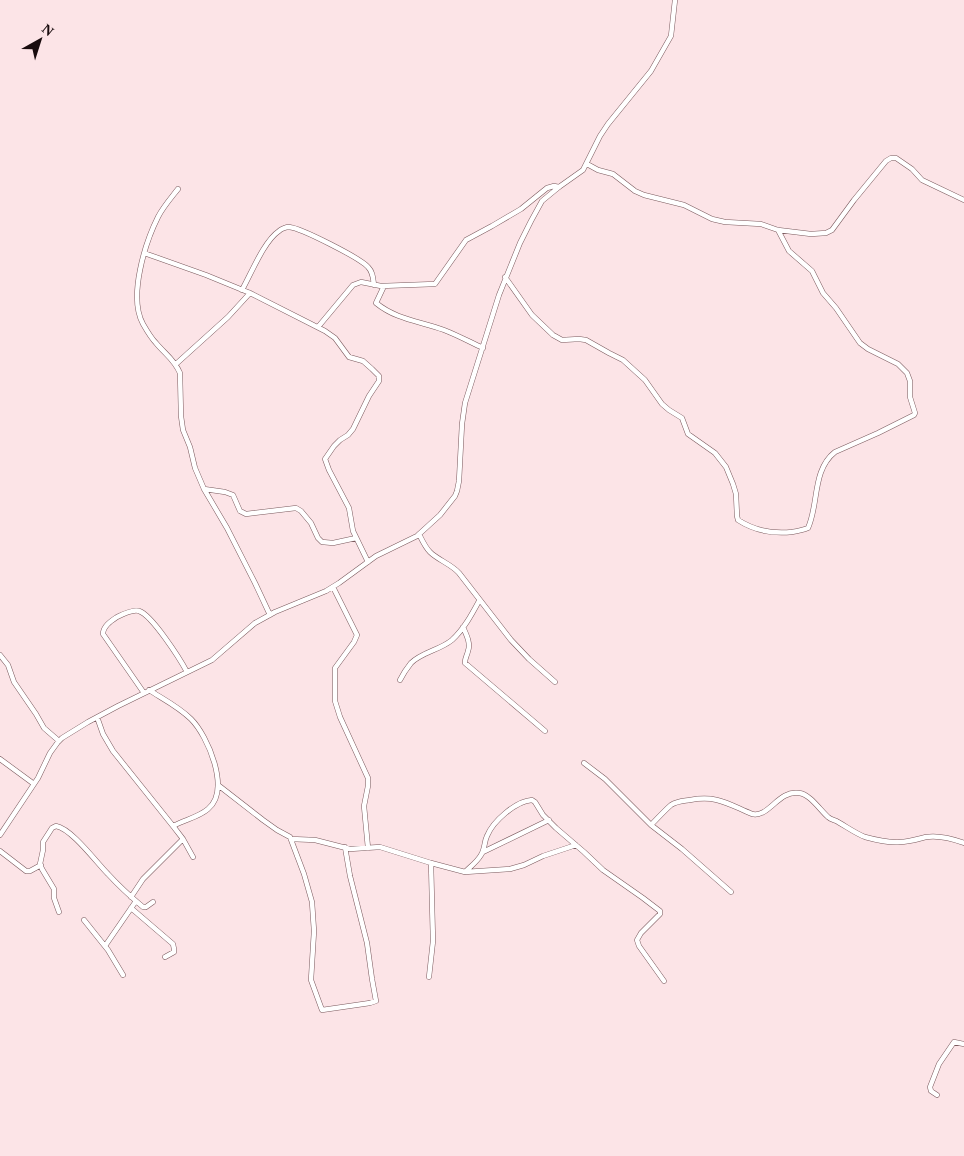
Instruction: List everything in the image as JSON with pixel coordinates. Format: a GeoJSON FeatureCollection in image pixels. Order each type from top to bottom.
{"type":"FeatureCollection","features":[{"type":"Feature","properties":{"kind":"street"},"geometry":{"type":"LineString","coordinates":[[0,835],[34,784],[50,753],[59,741],[144,693],[212,660],[248,628],[270,615],[333,587],[389,549],[419,534],[440,515],[457,491],[465,403],[505,277],[520,243],[545,198],[579,173],[587,164],[600,136],[608,124],[651,71],[672,31],[675,0]]}},
{"type":"Feature","properties":{"kind":"street"},"geometry":{"type":"LineString","coordinates":[[587,164],[598,170],[613,174],[635,191],[646,196],[684,204],[715,220],[762,224],[778,230],[811,234],[829,232],[836,226],[875,174],[891,158],[899,160],[912,169],[922,180],[964,200]]}},
{"type":"Feature","properties":{"kind":"street"},"geometry":{"type":"LineString","coordinates":[[318,328],[352,285],[361,282],[384,286],[435,284],[466,240],[521,209],[547,188],[559,187]]}},
{"type":"Feature","properties":{"kind":"street"},"geometry":{"type":"LineString","coordinates":[[178,189],[158,216],[144,253],[138,282],[138,314],[156,344],[176,364],[180,373],[183,430],[190,447],[195,468],[204,489],[227,528],[270,615]]}},
{"type":"Feature","properties":{"kind":"street"},"geometry":{"type":"LineString","coordinates":[[242,290],[264,248],[279,230],[287,227],[296,228],[360,260],[372,272],[374,285]]}},
{"type":"Feature","properties":{"kind":"street"},"geometry":{"type":"LineString","coordinates":[[505,277],[532,316],[553,335],[562,340],[586,340],[623,360],[645,380],[662,404],[682,418],[688,434],[715,453],[726,467],[736,494],[738,520],[752,528],[766,532],[780,533],[803,530],[808,528],[811,520],[820,474],[829,457],[837,450],[878,433],[915,413],[910,397],[910,381],[907,373],[898,364],[861,344],[823,293],[812,271],[789,251],[778,230]]}},
{"type":"Feature","properties":{"kind":"street"},"geometry":{"type":"LineString","coordinates":[[144,253],[250,293],[318,328],[335,338],[348,356],[363,361],[380,378],[353,429],[334,446],[325,459],[349,508],[352,529],[368,562]]}},
{"type":"Feature","properties":{"kind":"street"},"geometry":{"type":"LineString","coordinates":[[384,286],[376,302],[389,312],[404,319],[446,331],[482,348]]}},
{"type":"Feature","properties":{"kind":"street"},"geometry":{"type":"LineString","coordinates":[[176,364],[228,317],[250,293]]}},
{"type":"Feature","properties":{"kind":"street"},"geometry":{"type":"LineString","coordinates":[[204,489],[231,494],[234,496],[240,511],[246,514],[291,508],[299,509],[311,523],[322,542],[333,543],[356,538]]}},
{"type":"Feature","properties":{"kind":"street"},"geometry":{"type":"LineString","coordinates":[[419,534],[429,550],[456,570],[511,640],[529,659],[556,682]]}},
{"type":"Feature","properties":{"kind":"street"},"geometry":{"type":"LineString","coordinates":[[333,587],[357,636],[335,668],[335,693],[340,717],[368,780],[364,808],[368,848]]}},
{"type":"Feature","properties":{"kind":"street"},"geometry":{"type":"LineString","coordinates":[[400,680],[412,662],[453,639],[471,616],[479,601]]}},
{"type":"Feature","properties":{"kind":"street"},"geometry":{"type":"LineString","coordinates":[[144,693],[103,634],[107,624],[124,614],[136,610],[143,613],[170,644],[188,672]]}},
{"type":"Feature","properties":{"kind":"street"},"geometry":{"type":"LineString","coordinates":[[463,627],[469,644],[465,663],[545,731]]}},
{"type":"Feature","properties":{"kind":"street"},"geometry":{"type":"LineString","coordinates":[[0,655],[8,665],[14,682],[44,728],[59,741]]}},
{"type":"Feature","properties":{"kind":"street"},"geometry":{"type":"LineString","coordinates":[[150,690],[184,713],[198,727],[210,749],[217,776],[217,792],[208,810],[173,826]]}},
{"type":"Feature","properties":{"kind":"street"},"geometry":{"type":"LineString","coordinates":[[97,718],[103,734],[113,751],[183,838],[193,857]]}},
{"type":"Feature","properties":{"kind":"street"},"geometry":{"type":"LineString","coordinates":[[0,759],[34,784]]}},
{"type":"Feature","properties":{"kind":"street"},"geometry":{"type":"LineString","coordinates":[[584,763],[605,779],[651,825],[682,849],[731,892]]}},
{"type":"Feature","properties":{"kind":"street"},"geometry":{"type":"LineString","coordinates":[[218,785],[291,839],[312,902],[314,931],[311,980],[322,1010],[376,1001],[367,943],[345,848]]}},
{"type":"Feature","properties":{"kind":"street"},"geometry":{"type":"LineString","coordinates":[[651,825],[670,806],[679,802],[711,798],[757,815],[784,796],[797,792],[805,795],[829,818],[866,837],[899,842],[936,837],[964,843]]}},
{"type":"Feature","properties":{"kind":"street"},"geometry":{"type":"LineString","coordinates":[[465,872],[483,852],[492,826],[500,818],[525,801],[533,800],[556,828],[591,860],[610,876],[660,911],[660,914],[637,940],[639,946],[664,981]]}},
{"type":"Feature","properties":{"kind":"street"},"geometry":{"type":"LineString","coordinates":[[483,852],[549,820]]}},
{"type":"Feature","properties":{"kind":"street"},"geometry":{"type":"LineString","coordinates":[[59,912],[54,898],[54,889],[41,865],[43,842],[52,828],[56,826],[79,842],[109,876],[144,908],[153,902]]}},
{"type":"Feature","properties":{"kind":"street"},"geometry":{"type":"LineString","coordinates":[[131,897],[143,879],[183,838]]}},
{"type":"Feature","properties":{"kind":"street"},"geometry":{"type":"LineString","coordinates":[[291,839],[315,840],[355,849],[380,847],[465,872],[510,869],[576,845]]}},
{"type":"Feature","properties":{"kind":"street"},"geometry":{"type":"LineString","coordinates":[[0,851],[26,871],[41,865]]}},
{"type":"Feature","properties":{"kind":"street"},"geometry":{"type":"LineString","coordinates":[[429,977],[434,941],[431,863]]}},
{"type":"Feature","properties":{"kind":"street"},"geometry":{"type":"LineString","coordinates":[[105,946],[136,901]]}},
{"type":"Feature","properties":{"kind":"street"},"geometry":{"type":"LineString","coordinates":[[131,908],[173,944],[174,951],[165,958]]}},
{"type":"Feature","properties":{"kind":"street"},"geometry":{"type":"LineString","coordinates":[[84,920],[105,946],[123,975]]}},
{"type":"Feature","properties":{"kind":"street"},"geometry":{"type":"LineString","coordinates":[[938,1095],[931,1091],[930,1087],[939,1064],[954,1042],[964,1044]]}}]}
